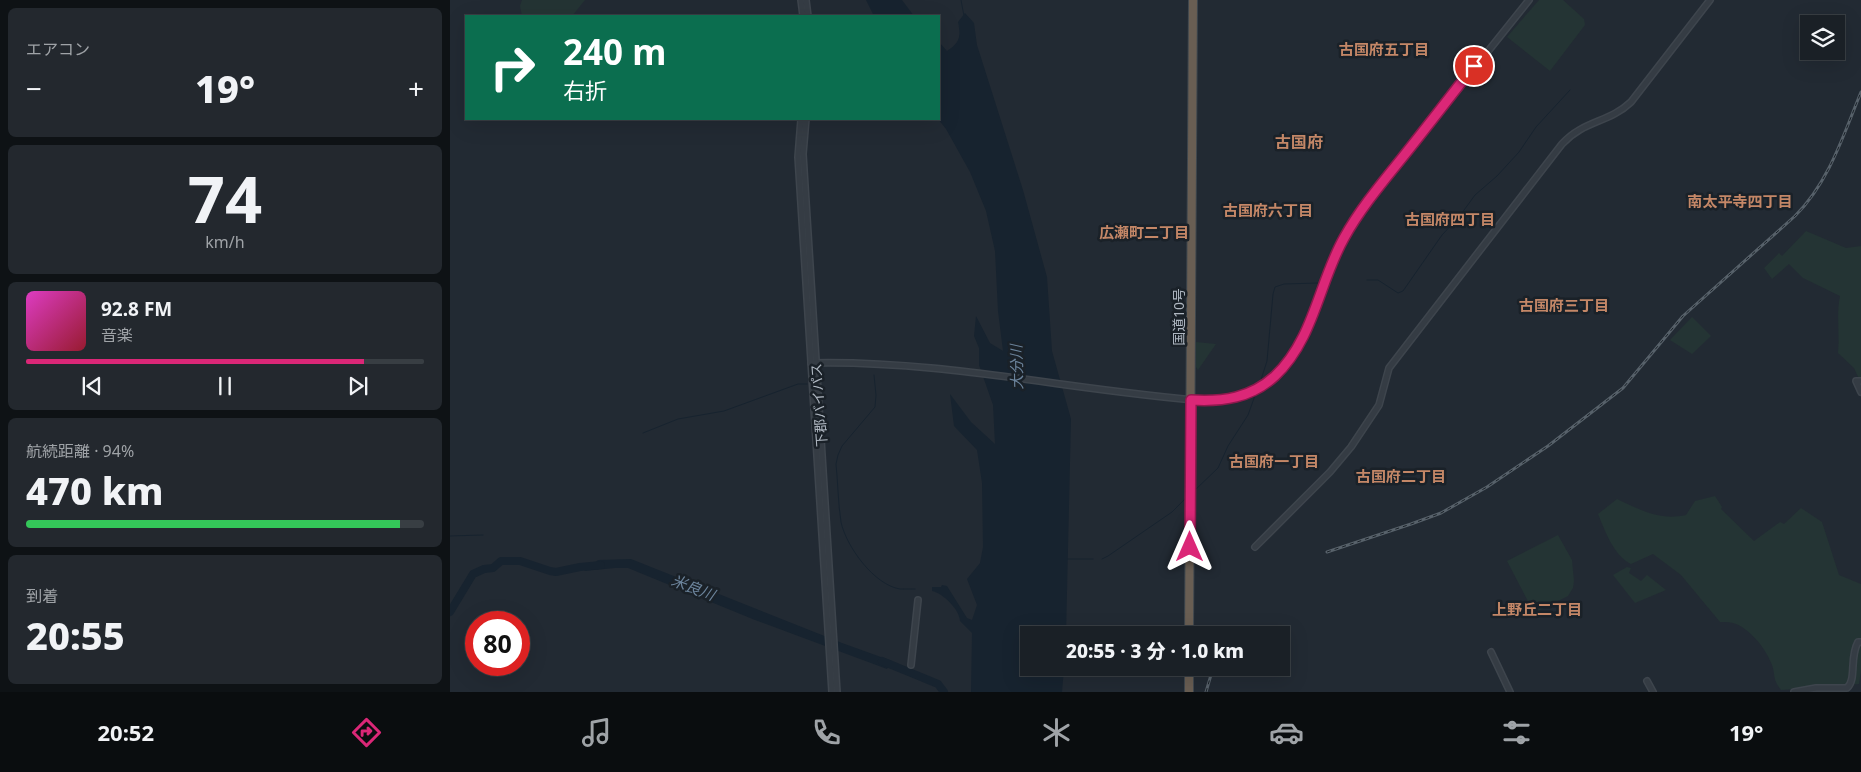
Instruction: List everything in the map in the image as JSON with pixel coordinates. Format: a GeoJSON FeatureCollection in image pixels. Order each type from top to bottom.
{"type":"FeatureCollection","features":[{"type":"Feature","properties":{"kind":"highway","name":"国道10号"},"geometry":{"type":"LineString","coordinates":[[1190,626],[1193,0]]}},
{"type":"Feature","properties":{"kind":"highway"},"geometry":{"type":"LineString","coordinates":[[1189,676],[1189,692]]}},
{"type":"Feature","properties":{"kind":"street"},"geometry":{"type":"LineString","coordinates":[[801,0],[803,15]]}},
{"type":"Feature","properties":{"kind":"street"},"geometry":{"type":"LineString","coordinates":[[806,0],[808,15]]}},
{"type":"Feature","properties":{"kind":"street"},"geometry":{"type":"LineString","coordinates":[[814,363],[878,363],[934,368],[1191,400],[1223,400],[1240,397],[1257,389],[1280,370],[1295,349],[1316,307],[1339,246],[1361,210],[1528,0]]}},
{"type":"Feature","properties":{"kind":"street"},"geometry":{"type":"LineString","coordinates":[[1255,547],[1309,494],[1346,454],[1379,405],[1389,368],[1562,144],[1579,128],[1615,114],[1631,102],[1710,0]]}},
{"type":"Feature","properties":{"kind":"street"},"geometry":{"type":"LineString","coordinates":[[801,120],[798,157],[814,363],[832,652],[832,692]]}},
{"type":"Feature","properties":{"kind":"street","name":"下郡バイパス"},"geometry":{"type":"LineString","coordinates":[[806,120],[803,154],[814,363]]}},
{"type":"Feature","properties":{"kind":"street"},"geometry":{"type":"LineString","coordinates":[[1861,380],[1856,381],[1861,392]]}},
{"type":"Feature","properties":{"kind":"street"},"geometry":{"type":"LineString","coordinates":[[911,665],[918,600]]}},
{"type":"Feature","properties":{"kind":"street"},"geometry":{"type":"LineString","coordinates":[[1794,692],[1816,688],[1847,688],[1851,684],[1853,675],[1853,651],[1858,642],[1861,642]]}},
{"type":"Feature","properties":{"kind":"street"},"geometry":{"type":"LineString","coordinates":[[832,652],[837,692]]}},
{"type":"Feature","properties":{"kind":"street"},"geometry":{"type":"LineString","coordinates":[[1491,652],[1510,692]]}},
{"type":"Feature","properties":{"kind":"street"},"geometry":{"type":"LineString","coordinates":[[1647,681],[1653,692]]}},
{"type":"Feature","properties":{"kind":"shaded area"},"geometry":{"type":"Polygon","coordinates":[[[522,0],[585,0],[573,15],[522,15],[520,6],[522,0]]]}},
{"type":"Feature","properties":{"kind":"shaded area"},"geometry":{"type":"Polygon","coordinates":[[[1539,0],[1563,0],[1584,19],[1585,25],[1550,71],[1507,37],[1539,0]]]}},
{"type":"Feature","properties":{"kind":"shaded area"},"geometry":{"type":"Polygon","coordinates":[[[1806,231],[1846,248],[1861,246],[1861,379],[1859,379],[1854,368],[1838,353],[1838,310],[1840,296],[1803,278],[1789,264],[1772,279],[1764,268],[1779,253],[1782,256],[1806,231]]]}},
{"type":"Feature","properties":{"kind":"shaded area"},"geometry":{"type":"Polygon","coordinates":[[[1692,317],[1711,336],[1692,354],[1670,340],[1692,317]]]}},
{"type":"Feature","properties":{"kind":"shaded area"},"geometry":{"type":"Polygon","coordinates":[[[1196,342],[1216,344],[1198,370],[1196,367],[1196,342]]]}},
{"type":"Feature","properties":{"kind":"shaded area"},"geometry":{"type":"Polygon","coordinates":[[[1715,496],[1722,507],[1721,509],[1754,541],[1780,522],[1784,524],[1801,508],[1822,522],[1839,575],[1861,584],[1861,670],[1859,684],[1781,690],[1775,680],[1769,659],[1752,635],[1736,624],[1720,622],[1681,575],[1653,554],[1631,564],[1625,560],[1615,549],[1598,514],[1617,499],[1659,515],[1668,517],[1686,515],[1695,501],[1715,496]]]}},
{"type":"Feature","properties":{"kind":"shaded area"},"geometry":{"type":"Polygon","coordinates":[[[1558,535],[1572,560],[1573,588],[1568,596],[1534,613],[1507,561],[1558,535]]]}},
{"type":"Feature","properties":{"kind":"shaded area"},"geometry":{"type":"Polygon","coordinates":[[[1627,567],[1631,568],[1629,573],[1641,581],[1647,575],[1666,590],[1635,603],[1613,575],[1627,567]]]}},
{"type":"Feature","properties":{"kind":"water"},"geometry":{"type":"Polygon","coordinates":[[[866,0],[902,0],[913,15],[874,15],[866,0]]]}},
{"type":"Feature","properties":{"kind":"water","name":"大分川"},"geometry":{"type":"Polygon","coordinates":[[[965,13],[974,23],[977,45],[1023,190],[1047,277],[1052,351],[1071,419],[1066,626],[1020,626],[1020,676],[1063,676],[1062,692],[971,692],[972,633],[960,621],[957,612],[950,603],[941,595],[932,591],[932,587],[947,586],[967,618],[972,620],[977,605],[967,579],[980,563],[983,547],[982,483],[977,450],[954,426],[950,394],[971,422],[995,444],[993,405],[979,365],[979,348],[974,336],[976,316],[990,343],[1003,351],[998,311],[995,251],[986,211],[970,172],[946,129],[939,120],[940,43],[947,51],[957,42],[958,22],[965,13]]]}},
{"type":"Feature","properties":{"kind":"water"},"geometry":{"type":"Polygon","coordinates":[[[631,559],[892,661],[887,669],[755,620],[628,568],[584,571],[598,560],[631,559]]]}},
{"type":"Feature","properties":{"kind":"waterway"},"geometry":{"type":"LineString","coordinates":[[961,0],[964,16]]}},
{"type":"Feature","properties":{"kind":"waterway"},"geometry":{"type":"LineString","coordinates":[[1367,280],[1378,280],[1398,293],[1403,291],[1442,235],[1459,217],[1475,195],[1497,176],[1519,152],[1536,127],[1570,90]]}},
{"type":"Feature","properties":{"kind":"waterway"},"geometry":{"type":"LineString","coordinates":[[1259,386],[1267,361],[1275,287],[1284,284],[1318,283]]}},
{"type":"Feature","properties":{"kind":"waterway"},"geometry":{"type":"LineString","coordinates":[[874,375],[875,407],[842,446],[838,455],[836,464],[841,522],[855,553],[871,572],[890,586],[900,589],[915,589]]}},
{"type":"Feature","properties":{"kind":"waterway"},"geometry":{"type":"LineString","coordinates":[[643,433],[678,419],[724,411],[798,384],[807,384]]}},
{"type":"Feature","properties":{"kind":"waterway"},"geometry":{"type":"LineString","coordinates":[[1194,491],[1218,468],[1228,446],[1248,415],[1257,390]]}},
{"type":"Feature","properties":{"kind":"waterway"},"geometry":{"type":"LineString","coordinates":[[1102,559],[1172,512],[1187,497]]}},
{"type":"Feature","properties":{"kind":"waterway"},"geometry":{"type":"LineString","coordinates":[[450,536],[483,535]]}},
{"type":"Feature","properties":{"kind":"waterway"},"geometry":{"type":"LineString","coordinates":[[1068,559],[1093,559]]}},
{"type":"Feature","properties":{"kind":"waterway","name":"米良川"},"geometry":{"type":"LineString","coordinates":[[450,612],[473,574],[484,569],[493,568],[501,561],[520,561],[556,572],[601,565]]}},
{"type":"Feature","properties":{"kind":"waterway","name":"米良川"},"geometry":{"type":"LineString","coordinates":[[882,661],[938,684],[944,692]]}},
{"type":"Feature","properties":{"kind":"railway"},"geometry":{"type":"LineString","coordinates":[[1327,552],[1441,513],[1487,487],[1548,446],[1623,388],[1683,316],[1795,216],[1807,203],[1834,158],[1861,92]]}},
{"type":"Feature","properties":{"kind":"railway"},"geometry":{"type":"LineString","coordinates":[[1206,692],[1211,676]]}},
{"type":"Feature","properties":{"kind":"district","name":"古国府五丁目"},"geometry":{"type":"Point","coordinates":[1384,50]}},
{"type":"Feature","properties":{"kind":"district","name":"古国府"},"geometry":{"type":"Point","coordinates":[1299,142]}},
{"type":"Feature","properties":{"kind":"district","name":"南太平寺四丁目"},"geometry":{"type":"Point","coordinates":[1740,202]}},
{"type":"Feature","properties":{"kind":"district","name":"古国府六丁目"},"geometry":{"type":"Point","coordinates":[1268,211]}},
{"type":"Feature","properties":{"kind":"district","name":"古国府四丁目"},"geometry":{"type":"Point","coordinates":[1450,220]}},
{"type":"Feature","properties":{"kind":"district","name":"広瀬町二丁目"},"geometry":{"type":"Point","coordinates":[1144,233]}},
{"type":"Feature","properties":{"kind":"district","name":"古国府三丁目"},"geometry":{"type":"Point","coordinates":[1564,306]}},
{"type":"Feature","properties":{"kind":"district","name":"古国府一丁目"},"geometry":{"type":"Point","coordinates":[1274,462]}},
{"type":"Feature","properties":{"kind":"district","name":"古国府二丁目"},"geometry":{"type":"Point","coordinates":[1401,477]}},
{"type":"Feature","properties":{"kind":"district","name":"上野丘二丁目"},"geometry":{"type":"Point","coordinates":[1537,610]}},
{"type":"Feature","properties":{"kind":"route"},"geometry":{"type":"LineString","coordinates":[[1190,547],[1191,400],[1211,401],[1240,397],[1260,387],[1280,370],[1306,329],[1321,295],[1336,252],[1362,208],[1474,66]]}}]}
